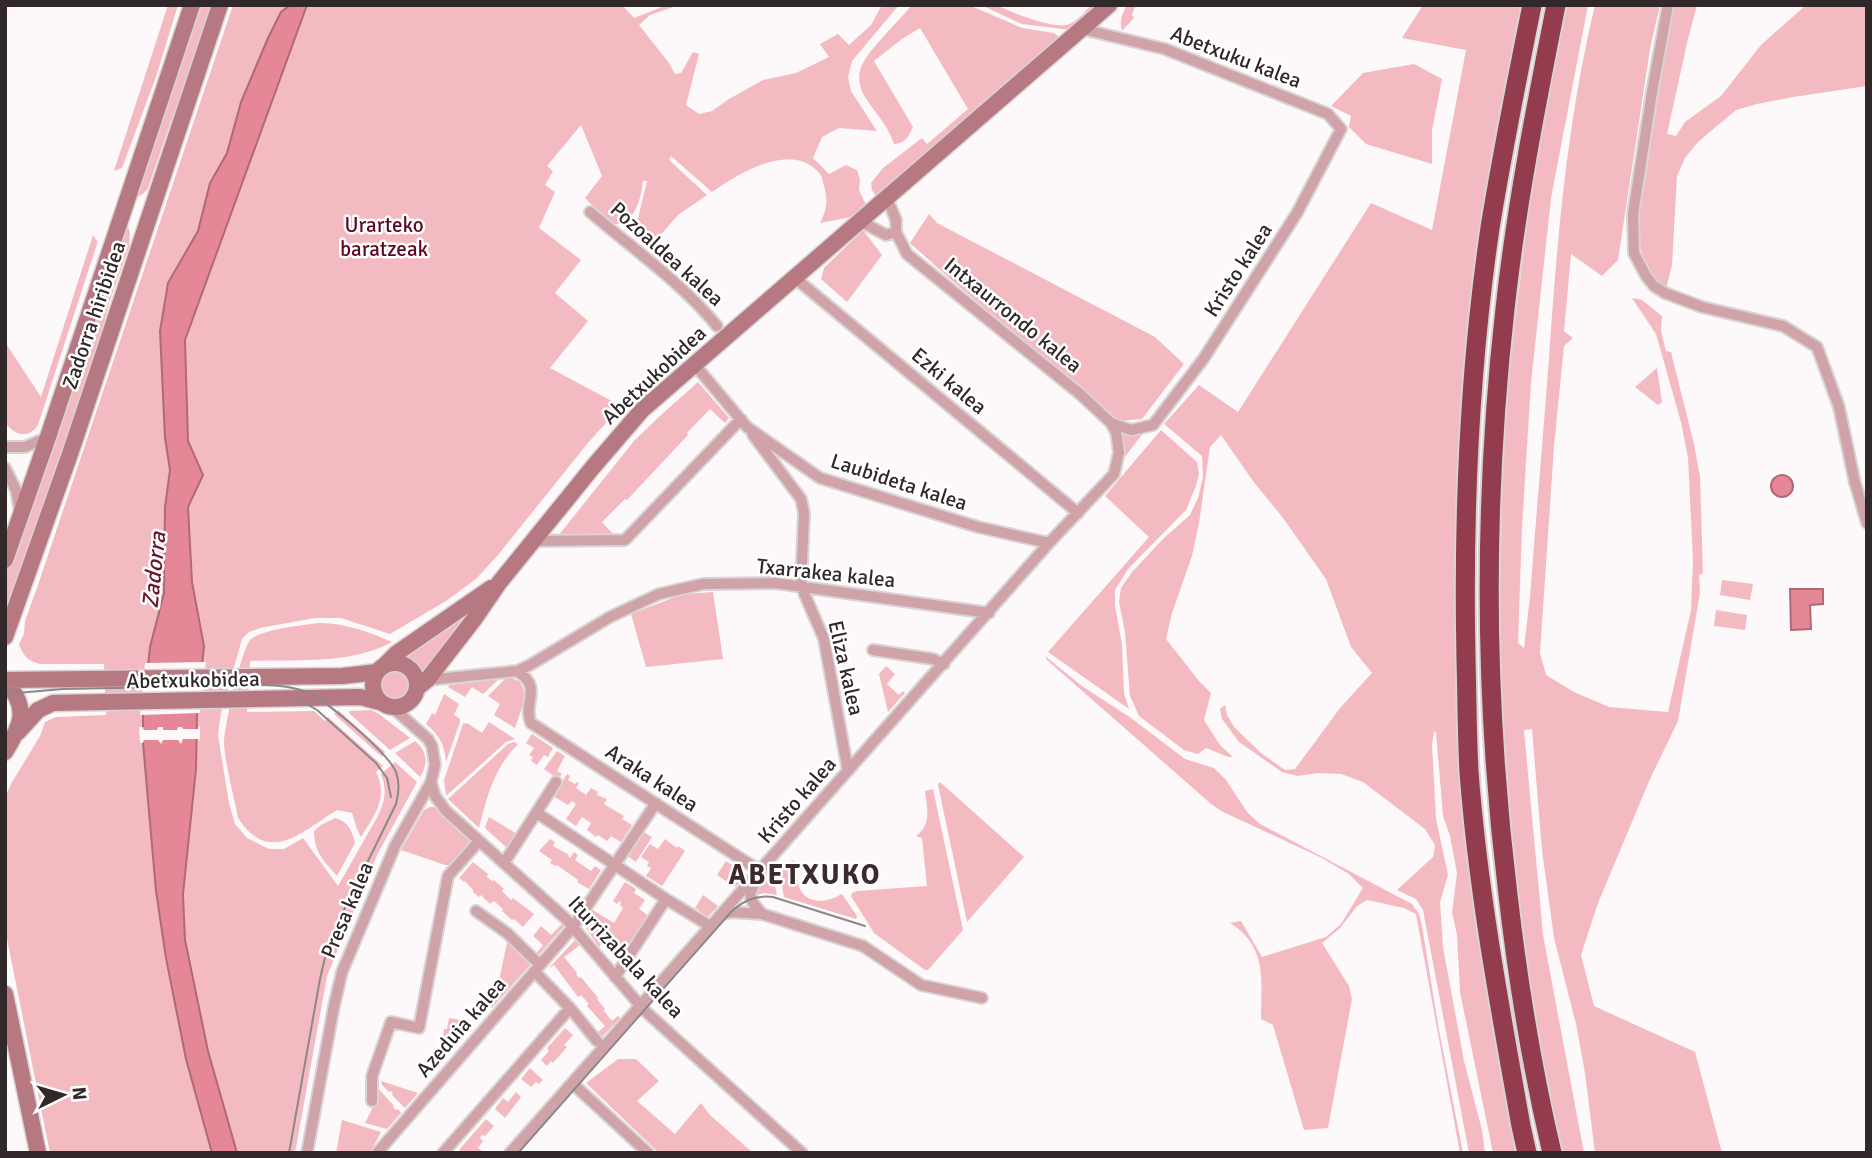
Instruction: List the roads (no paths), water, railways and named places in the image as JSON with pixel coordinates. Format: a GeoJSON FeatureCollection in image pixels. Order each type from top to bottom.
{"type":"FeatureCollection","features":[{"type":"Feature","properties":{"kind":"highway"},"geometry":{"type":"LineString","coordinates":[[1527,1153],[1490,947],[1469,772],[1465,557],[1466,490],[1480,312],[1504,145],[1532,5]]}},
{"type":"Feature","properties":{"kind":"highway"},"geometry":{"type":"LineString","coordinates":[[1552,1153],[1528,1037],[1504,861],[1494,769],[1489,579],[1495,419],[1505,307],[1529,141],[1556,5]]}},
{"type":"Feature","properties":{"kind":"street","name":"Zadorra hiribidea"},"geometry":{"type":"LineString","coordinates":[[5,560],[192,5]]}},
{"type":"Feature","properties":{"kind":"street","name":"Zadorra hiribidea"},"geometry":{"type":"LineString","coordinates":[[5,637],[70,454],[220,5]]}},
{"type":"Feature","properties":{"kind":"street","name":"Abetxukobidea"},"geometry":{"type":"LineString","coordinates":[[422,684],[475,618],[499,583],[620,434],[642,411],[1109,5]]}},
{"type":"Feature","properties":{"kind":"street"},"geometry":{"type":"LineString","coordinates":[[1668,5],[1651,92],[1633,214],[1634,253],[1646,276],[1654,286],[1665,292],[1702,307],[1783,326],[1817,347],[1839,407],[1855,483],[1867,523]]}},
{"type":"Feature","properties":{"kind":"street","name":"Abetxuku kalea"},"geometry":{"type":"LineString","coordinates":[[1082,29],[1165,49],[1328,114],[1341,129]]}},
{"type":"Feature","properties":{"kind":"street","name":"Kristo kalea"},"geometry":{"type":"LineString","coordinates":[[1111,423],[1131,430],[1153,425],[1204,358],[1297,213],[1341,129]]}},
{"type":"Feature","properties":{"kind":"street","name":"Intxaurrondo kalea"},"geometry":{"type":"LineString","coordinates":[[887,198],[896,220],[896,232],[906,254],[1080,394],[1111,423]]}},
{"type":"Feature","properties":{"kind":"street","name":"Pozoaldea kalea"},"geometry":{"type":"LineString","coordinates":[[590,212],[645,257],[717,326]]}},
{"type":"Feature","properties":{"kind":"street"},"geometry":{"type":"LineString","coordinates":[[860,221],[886,235],[896,232]]}},
{"type":"Feature","properties":{"kind":"street","name":"Ezki kalea"},"geometry":{"type":"LineString","coordinates":[[795,278],[1078,513]]}},
{"type":"Feature","properties":{"kind":"street","name":"Laubideta kalea"},"geometry":{"type":"LineString","coordinates":[[695,365],[744,423],[820,478],[978,527],[1049,543]]}},
{"type":"Feature","properties":{"kind":"street"},"geometry":{"type":"LineString","coordinates":[[534,541],[625,540],[744,423]]}},
{"type":"Feature","properties":{"kind":"street","name":"Eliza kalea"},"geometry":{"type":"LineString","coordinates":[[744,423],[800,499],[804,513],[801,586],[824,639],[848,771]]}},
{"type":"Feature","properties":{"kind":"street","name":"Kristo kalea"},"geometry":{"type":"LineString","coordinates":[[510,1153],[1049,543],[1114,474],[1119,452],[1116,432],[1111,423]]}},
{"type":"Feature","properties":{"kind":"street"},"geometry":{"type":"LineString","coordinates":[[5,447],[25,447],[48,437]]}},
{"type":"Feature","properties":{"kind":"street"},"geometry":{"type":"LineString","coordinates":[[5,468],[16,490],[21,519]]}},
{"type":"Feature","properties":{"kind":"street","name":"Abetxukobidea"},"geometry":{"type":"LineString","coordinates":[[5,681],[343,676],[381,669],[397,653],[499,583]]}},
{"type":"Feature","properties":{"kind":"street","name":"Txarrakea kalea"},"geometry":{"type":"LineString","coordinates":[[422,684],[517,671],[611,617],[659,594],[703,584],[775,583],[989,613]]}},
{"type":"Feature","properties":{"kind":"street"},"geometry":{"type":"LineString","coordinates":[[873,650],[943,664]]}},
{"type":"Feature","properties":{"kind":"street"},"geometry":{"type":"LineString","coordinates":[[395,663],[408,667],[422,684],[410,702],[400,707],[386,705],[376,697],[373,688],[374,677],[381,669],[395,663]]}},
{"type":"Feature","properties":{"kind":"street","name":"Araka kalea"},"geometry":{"type":"LineString","coordinates":[[517,671],[524,675],[530,685],[532,695],[528,712],[531,723],[760,871]]}},
{"type":"Feature","properties":{"kind":"street"},"geometry":{"type":"LineString","coordinates":[[5,681],[19,698],[21,715],[18,732],[5,752]]}},
{"type":"Feature","properties":{"kind":"street","name":"Abetxukobidea"},"geometry":{"type":"LineString","coordinates":[[18,732],[45,706],[62,703],[360,697],[386,705]]}},
{"type":"Feature","properties":{"kind":"street","name":"Presa kalea"},"geometry":{"type":"LineString","coordinates":[[307,1153],[342,972],[395,846],[432,782],[435,765],[432,746],[419,731],[386,705]]}},
{"type":"Feature","properties":{"kind":"street","name":"Iturrizabala kalea"},"geometry":{"type":"LineString","coordinates":[[432,782],[435,796],[446,811],[573,927],[640,1006],[802,1153]]}},
{"type":"Feature","properties":{"kind":"street"},"geometry":{"type":"LineString","coordinates":[[504,863],[556,782]]}},
{"type":"Feature","properties":{"kind":"street","name":"Azeduia kalea"},"geometry":{"type":"LineString","coordinates":[[377,1153],[573,927],[656,803]]}},
{"type":"Feature","properties":{"kind":"street"},"geometry":{"type":"LineString","coordinates":[[537,813],[710,926]]}},
{"type":"Feature","properties":{"kind":"street"},"geometry":{"type":"LineString","coordinates":[[372,1101],[372,1076],[391,1022],[419,1028],[447,876],[479,841]]}},
{"type":"Feature","properties":{"kind":"street"},"geometry":{"type":"LineString","coordinates":[[760,871],[750,894],[762,914]]}},
{"type":"Feature","properties":{"kind":"street"},"geometry":{"type":"LineString","coordinates":[[615,976],[666,899]]}},
{"type":"Feature","properties":{"kind":"street"},"geometry":{"type":"LineString","coordinates":[[477,911],[507,933],[597,1041]]}},
{"type":"Feature","properties":{"kind":"street"},"geometry":{"type":"LineString","coordinates":[[719,916],[731,912],[762,914],[867,947],[921,985],[982,998]]}},
{"type":"Feature","properties":{"kind":"street"},"geometry":{"type":"LineString","coordinates":[[5,994],[38,1153]]}},
{"type":"Feature","properties":{"kind":"street"},"geometry":{"type":"LineString","coordinates":[[443,1153],[570,1008]]}},
{"type":"Feature","properties":{"kind":"street"},"geometry":{"type":"LineString","coordinates":[[572,1083],[648,1153]]}},
{"type":"Feature","properties":{"kind":"tram line"},"geometry":{"type":"LineString","coordinates":[[5,694],[63,689],[281,686],[316,697],[342,716],[391,763],[399,788],[396,804],[327,949],[289,1153]]}},
{"type":"Feature","properties":{"kind":"tram line"},"geometry":{"type":"LineString","coordinates":[[295,697],[317,710],[376,763],[387,778],[391,797]]}},
{"type":"Feature","properties":{"kind":"tram line"},"geometry":{"type":"LineString","coordinates":[[518,1153],[731,912],[741,904],[750,899],[773,897],[865,926]]}},
{"type":"Feature","properties":{"kind":"district","name":"ABETXUKO"},"geometry":{"type":"Point","coordinates":[805,875]}},
{"type":"Feature","properties":{"kind":"park label","name":"Urarteko baratzeak"},"geometry":{"type":"Point","coordinates":[384,237]}},
{"type":"Feature","properties":{"kind":"water label","name":"Zadorra"},"geometry":{"type":"Point","coordinates":[154,570]}}]}
